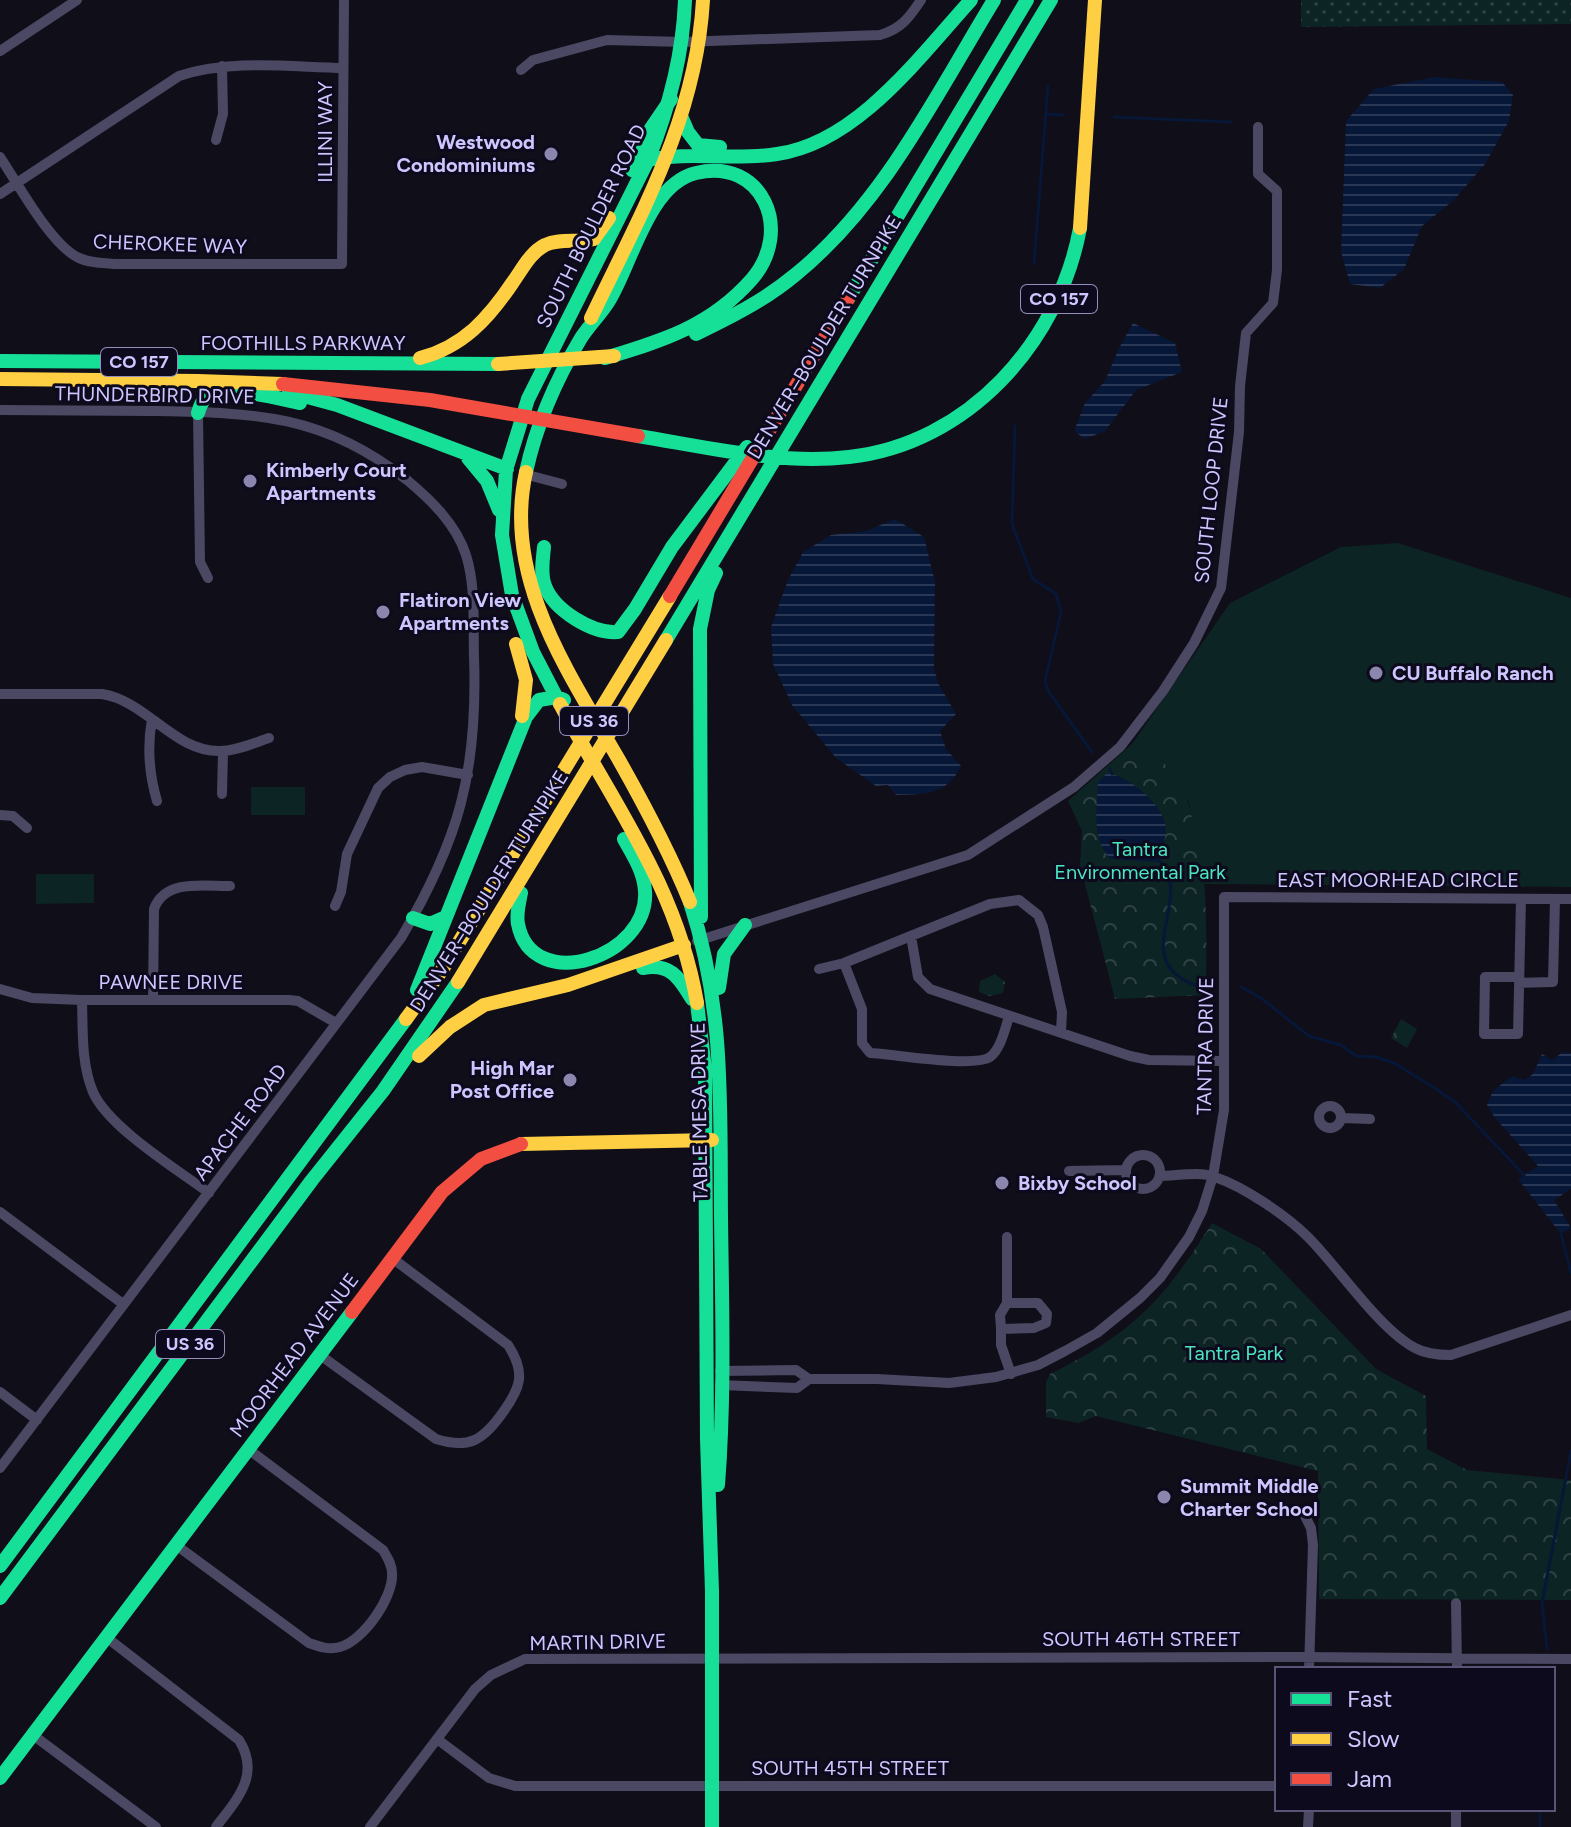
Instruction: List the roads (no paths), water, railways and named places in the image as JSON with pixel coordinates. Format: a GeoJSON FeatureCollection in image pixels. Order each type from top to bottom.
{"type":"FeatureCollection","features":[{"type":"Feature","properties":{"kind":"main road","name":"SOUTH BOULDER ROAD"},"geometry":{"type":"LineString","coordinates":[[541,372],[648,160],[671,99],[683,42],[685,0]]}},
{"type":"Feature","properties":{"kind":"main road","name":"SOUTH BOULDER ROAD"},"geometry":{"type":"LineString","coordinates":[[564,373],[666,156],[681,116],[701,40],[703,0]]}},
{"type":"Feature","properties":{"kind":"main road"},"geometry":{"type":"LineString","coordinates":[[648,160],[666,156],[766,155],[799,150],[827,139],[864,112],[971,0]]}},
{"type":"Feature","properties":{"kind":"main road","name":"CO 157"},"geometry":{"type":"LineString","coordinates":[[605,358],[659,348],[701,332],[762,299],[807,266],[844,230],[884,179],[994,0]]}},
{"type":"Feature","properties":{"kind":"main road","name":"DENVER–BOULDER TURNPIKE"},"geometry":{"type":"LineString","coordinates":[[0,1566],[379,1059],[442,970],[1027,0]]}},
{"type":"Feature","properties":{"kind":"main road","name":"DENVER–BOULDER TURNPIKE"},"geometry":{"type":"LineString","coordinates":[[0,1598],[312,1180],[383,1091],[471,963],[1051,0]]}},
{"type":"Feature","properties":{"kind":"main road","name":"CO 157"},"geometry":{"type":"LineString","coordinates":[[231,381],[361,390],[707,447],[819,458],[874,453],[906,443],[942,426],[1009,372],[1046,323],[1068,276],[1081,221],[1095,0]]}},
{"type":"Feature","properties":{"kind":"main road"},"geometry":{"type":"LineString","coordinates":[[366,364],[390,358],[427,357],[447,350],[481,324],[541,246],[560,239],[594,239],[605,227],[650,130],[671,99]]}},
{"type":"Feature","properties":{"kind":"main road"},"geometry":{"type":"LineString","coordinates":[[681,116],[698,145],[741,148],[766,155]]}},
{"type":"Feature","properties":{"kind":"main road"},"geometry":{"type":"LineString","coordinates":[[583,333],[604,311],[655,208],[673,185],[694,174],[720,170],[738,175],[756,188],[772,215],[774,234],[768,257],[751,278],[697,324],[664,340],[605,358]]}},
{"type":"Feature","properties":{"kind":"main road","name":"FOOTHILLS PARKWAY"},"geometry":{"type":"LineString","coordinates":[[0,361],[520,364],[605,358]]}},
{"type":"Feature","properties":{"kind":"main road","name":"TABLE MESA DRIVE"},"geometry":{"type":"LineString","coordinates":[[541,372],[520,420],[507,469],[502,516],[507,575],[528,645],[557,697],[574,707],[613,781],[651,819],[670,853],[702,939],[716,1006],[720,1050],[714,1140],[708,1377],[712,1827]]}},
{"type":"Feature","properties":{"kind":"main road","name":"TABLE MESA DRIVE"},"geometry":{"type":"LineString","coordinates":[[564,373],[534,442],[525,474],[521,523],[528,580],[574,707],[660,881],[684,945],[698,1009],[714,1140],[723,1369],[721,1451],[712,1564]]}},
{"type":"Feature","properties":{"kind":"main road"},"geometry":{"type":"LineString","coordinates":[[528,580],[544,547],[542,565],[545,587],[557,603],[581,621],[603,632],[611,634],[621,630],[693,518],[800,377]]}},
{"type":"Feature","properties":{"kind":"main road","name":"FOOTHILLS PARKWAY"},"geometry":{"type":"LineString","coordinates":[[0,379],[231,381]]}},
{"type":"Feature","properties":{"kind":"main road"},"geometry":{"type":"LineString","coordinates":[[231,381],[327,402],[507,469]]}},
{"type":"Feature","properties":{"kind":"main road"},"geometry":{"type":"LineString","coordinates":[[198,413],[200,404],[209,395],[227,394],[284,400],[380,424]]}},
{"type":"Feature","properties":{"kind":"main road"},"geometry":{"type":"LineString","coordinates":[[463,453],[487,481],[502,516]]}},
{"type":"Feature","properties":{"kind":"main road"},"geometry":{"type":"LineString","coordinates":[[702,939],[699,877],[711,840],[712,737],[700,684],[700,629],[708,590],[749,501]]}},
{"type":"Feature","properties":{"kind":"main road"},"geometry":{"type":"LineString","coordinates":[[507,575],[505,611],[521,654],[526,680],[520,729]]}},
{"type":"Feature","properties":{"kind":"main road"},"geometry":{"type":"LineString","coordinates":[[379,1059],[387,1037],[425,975],[520,729],[532,706],[546,697],[557,697]]}},
{"type":"Feature","properties":{"kind":"main road"},"geometry":{"type":"LineString","coordinates":[[530,866],[514,915],[519,934],[529,948],[547,959],[571,963],[596,959],[619,948],[635,927],[645,893],[639,870],[618,826],[613,781]]}},
{"type":"Feature","properties":{"kind":"main road"},"geometry":{"type":"LineString","coordinates":[[413,918],[430,924],[446,917]]}},
{"type":"Feature","properties":{"kind":"main road"},"geometry":{"type":"LineString","coordinates":[[716,1006],[724,954],[745,925]]}},
{"type":"Feature","properties":{"kind":"main road"},"geometry":{"type":"LineString","coordinates":[[383,1091],[406,1072],[433,1041],[484,1005],[605,974],[684,945]]}},
{"type":"Feature","properties":{"kind":"main road"},"geometry":{"type":"LineString","coordinates":[[605,974],[667,966],[674,971],[698,1009]]}},
{"type":"Feature","properties":{"kind":"main road","name":"MOORHEAD AVENUE"},"geometry":{"type":"LineString","coordinates":[[0,1778],[442,1192],[464,1171],[504,1148],[542,1141],[714,1140]]}},
{"type":"Feature","properties":{"kind":"street"},"geometry":{"type":"LineString","coordinates":[[0,51],[77,0]]}},
{"type":"Feature","properties":{"kind":"street","name":"ILLINI WAY"},"geometry":{"type":"LineString","coordinates":[[342,264],[344,0]]}},
{"type":"Feature","properties":{"kind":"street"},"geometry":{"type":"LineString","coordinates":[[521,70],[533,60],[607,40],[683,42],[880,35],[904,24],[921,0]]}},
{"type":"Feature","properties":{"kind":"street"},"geometry":{"type":"LineString","coordinates":[[0,194],[170,81],[200,69],[222,66],[343,68]]}},
{"type":"Feature","properties":{"kind":"street"},"geometry":{"type":"LineString","coordinates":[[216,140],[223,114],[222,66]]}},
{"type":"Feature","properties":{"kind":"street","name":"SOUTH LOOP DRIVE"},"geometry":{"type":"LineString","coordinates":[[684,945],[968,855],[1074,787],[1120,747],[1194,643],[1221,588],[1246,333],[1273,303],[1277,270],[1277,191],[1258,174],[1258,127]]}},
{"type":"Feature","properties":{"kind":"street","name":"CHEROKEE WAY"},"geometry":{"type":"LineString","coordinates":[[0,157],[63,246],[77,257],[114,264],[342,264]]}},
{"type":"Feature","properties":{"kind":"street","name":"THUNDERBIRD DRIVE"},"geometry":{"type":"LineString","coordinates":[[0,410],[269,416],[339,437],[393,470],[421,492],[455,531],[471,574],[475,682],[474,732],[468,775]]}},
{"type":"Feature","properties":{"kind":"street"},"geometry":{"type":"LineString","coordinates":[[198,413],[200,562],[208,578]]}},
{"type":"Feature","properties":{"kind":"street"},"geometry":{"type":"LineString","coordinates":[[507,469],[562,484]]}},
{"type":"Feature","properties":{"kind":"street"},"geometry":{"type":"LineString","coordinates":[[0,694],[102,694],[117,697],[131,703],[188,744],[223,752],[269,738]]}},
{"type":"Feature","properties":{"kind":"street"},"geometry":{"type":"LineString","coordinates":[[152,719],[149,735],[151,780],[157,801]]}},
{"type":"Feature","properties":{"kind":"street"},"geometry":{"type":"LineString","coordinates":[[222,794],[223,752]]}},
{"type":"Feature","properties":{"kind":"street"},"geometry":{"type":"LineString","coordinates":[[335,906],[341,892],[347,854],[378,788],[390,777],[422,767],[468,775]]}},
{"type":"Feature","properties":{"kind":"street","name":"APACHE ROAD"},"geometry":{"type":"LineString","coordinates":[[0,1468],[376,974],[413,918],[446,852],[461,809],[468,775]]}},
{"type":"Feature","properties":{"kind":"street"},"geometry":{"type":"LineString","coordinates":[[0,815],[13,816],[27,828]]}},
{"type":"Feature","properties":{"kind":"street"},"geometry":{"type":"LineString","coordinates":[[153,1000],[154,909],[158,899],[176,887],[230,886]]}},
{"type":"Feature","properties":{"kind":"street","name":"EAST MOORHEAD CIRCLE"},"geometry":{"type":"LineString","coordinates":[[1224,897],[1571,899]]}},
{"type":"Feature","properties":{"kind":"street","name":"TANTRA DRIVE"},"geometry":{"type":"LineString","coordinates":[[708,1377],[723,1369],[796,1370],[809,1379],[949,1383],[1011,1374],[1038,1365],[1097,1333],[1140,1298],[1160,1278],[1189,1237],[1202,1211],[1213,1176],[1224,1110],[1224,897]]}},
{"type":"Feature","properties":{"kind":"street"},"geometry":{"type":"LineString","coordinates":[[1521,899],[1519,980],[1518,1034],[1484,1034],[1485,977],[1519,980],[1553,982],[1555,899]]}},
{"type":"Feature","properties":{"kind":"street"},"geometry":{"type":"LineString","coordinates":[[819,969],[844,963],[990,904],[1019,900],[1038,915],[1043,927],[1062,1012],[1061,1032]]}},
{"type":"Feature","properties":{"kind":"street"},"geometry":{"type":"LineString","coordinates":[[911,936],[918,977],[924,986],[1121,1054],[1149,1060],[1224,1061]]}},
{"type":"Feature","properties":{"kind":"street"},"geometry":{"type":"LineString","coordinates":[[844,963],[862,1009],[862,1043],[870,1053],[910,1055],[939,1061],[990,1057],[998,1048],[1009,1017]]}},
{"type":"Feature","properties":{"kind":"street","name":"PAWNEE DRIVE"},"geometry":{"type":"LineString","coordinates":[[0,989],[32,998],[298,1001],[336,1023]]}},
{"type":"Feature","properties":{"kind":"street"},"geometry":{"type":"LineString","coordinates":[[82,1000],[84,1056],[99,1102],[119,1125],[209,1193]]}},
{"type":"Feature","properties":{"kind":"street"},"geometry":{"type":"LineString","coordinates":[[1342,1118],[1370,1119]]}},
{"type":"Feature","properties":{"kind":"street"},"geometry":{"type":"LineString","coordinates":[[1146,1155],[1156,1161],[1160,1176],[1151,1188],[1137,1189],[1127,1180],[1125,1170],[1134,1157],[1146,1155]]}},
{"type":"Feature","properties":{"kind":"street"},"geometry":{"type":"LineString","coordinates":[[1069,1171],[1125,1170]]}},
{"type":"Feature","properties":{"kind":"street"},"geometry":{"type":"LineString","coordinates":[[1160,1176],[1213,1176],[1273,1208],[1294,1224],[1404,1342],[1418,1350],[1434,1355],[1451,1355],[1571,1315]]}},
{"type":"Feature","properties":{"kind":"street"},"geometry":{"type":"LineString","coordinates":[[0,1212],[123,1304]]}},
{"type":"Feature","properties":{"kind":"street"},"geometry":{"type":"LineString","coordinates":[[1007,1237],[1007,1303],[1000,1315],[1001,1345],[1011,1374]]}},
{"type":"Feature","properties":{"kind":"street"},"geometry":{"type":"LineString","coordinates":[[320,1355],[436,1439],[450,1444],[465,1443],[487,1434],[517,1393],[520,1377],[515,1356],[508,1345],[392,1258]]}},
{"type":"Feature","properties":{"kind":"street"},"geometry":{"type":"LineString","coordinates":[[1001,1329],[1034,1328],[1047,1321],[1047,1312],[1040,1303],[1007,1303]]}},
{"type":"Feature","properties":{"kind":"street"},"geometry":{"type":"LineString","coordinates":[[708,1377],[723,1387]]}},
{"type":"Feature","properties":{"kind":"street","name":"TANTRA DRIVE"},"geometry":{"type":"LineString","coordinates":[[723,1387],[797,1388],[809,1379]]}},
{"type":"Feature","properties":{"kind":"street"},"geometry":{"type":"LineString","coordinates":[[0,1392],[37,1420]]}},
{"type":"Feature","properties":{"kind":"street"},"geometry":{"type":"LineString","coordinates":[[176,1545],[309,1643],[324,1648],[339,1647],[356,1640],[387,1600],[393,1574],[383,1550],[248,1449]]}},
{"type":"Feature","properties":{"kind":"street"},"geometry":{"type":"LineString","coordinates":[[1305,1516],[1311,1528],[1313,1545],[1309,1667]]}},
{"type":"Feature","properties":{"kind":"street"},"geometry":{"type":"LineString","coordinates":[[1456,1603],[1457,1664]]}},
{"type":"Feature","properties":{"kind":"street"},"geometry":{"type":"LineString","coordinates":[[106,1637],[243,1746],[249,1775],[245,1789],[216,1827]]}},
{"type":"Feature","properties":{"kind":"street","name":"SOUTH 46TH STREET"},"geometry":{"type":"LineString","coordinates":[[712,1659],[1309,1657],[1457,1664],[1571,1659]]}},
{"type":"Feature","properties":{"kind":"street","name":"MARTIN DRIVE"},"geometry":{"type":"LineString","coordinates":[[370,1827],[475,1689],[491,1675],[525,1659],[712,1659]]}},
{"type":"Feature","properties":{"kind":"street"},"geometry":{"type":"LineString","coordinates":[[33,1735],[156,1827]]}},
{"type":"Feature","properties":{"kind":"street","name":"SOUTH 45TH STREET"},"geometry":{"type":"LineString","coordinates":[[437,1739],[489,1778],[503,1784],[1275,1786]]}},
{"type":"Feature","properties":{"kind":"water"},"geometry":{"type":"Polygon","coordinates":[[[1434,77],[1502,82],[1513,95],[1509,121],[1485,164],[1454,200],[1422,226],[1404,269],[1380,288],[1350,284],[1341,252],[1346,121],[1374,89],[1434,77]]]}},
{"type":"Feature","properties":{"kind":"water"},"geometry":{"type":"Polygon","coordinates":[[[1133,323],[1175,343],[1182,372],[1136,390],[1105,431],[1085,439],[1074,431],[1085,403],[1105,381],[1133,323]]]}},
{"type":"Feature","properties":{"kind":"water"},"geometry":{"type":"Polygon","coordinates":[[[895,519],[924,537],[935,582],[934,668],[938,683],[956,714],[940,731],[946,749],[961,766],[942,788],[926,793],[896,795],[888,785],[876,786],[836,758],[792,705],[773,664],[771,627],[788,580],[803,552],[831,535],[866,531],[895,519]]]}},
{"type":"Feature","properties":{"kind":"water"},"geometry":{"type":"Polygon","coordinates":[[[1107,773],[1133,784],[1160,811],[1166,832],[1158,862],[1110,859],[1104,850],[1096,813],[1098,782],[1107,773]]]}},
{"type":"Feature","properties":{"kind":"water"},"geometry":{"type":"Polygon","coordinates":[[[1563,1052],[1571,1053],[1571,1189],[1554,1200],[1571,1228],[1561,1234],[1518,1179],[1538,1166],[1487,1105],[1493,1091],[1512,1076],[1524,1080],[1533,1074],[1542,1054],[1552,1060],[1563,1052]]]}},
{"type":"Feature","properties":{"kind":"waterway"},"geometry":{"type":"LineString","coordinates":[[1034,264],[1048,86]]}},
{"type":"Feature","properties":{"kind":"waterway"},"geometry":{"type":"LineString","coordinates":[[1047,114],[1064,115]]}},
{"type":"Feature","properties":{"kind":"waterway"},"geometry":{"type":"LineString","coordinates":[[1114,117],[1231,122]]}},
{"type":"Feature","properties":{"kind":"waterway"},"geometry":{"type":"LineString","coordinates":[[1015,426],[1012,524],[1033,579],[1056,594],[1061,612],[1045,681],[1048,691],[1092,752]]}},
{"type":"Feature","properties":{"kind":"waterway"},"geometry":{"type":"LineString","coordinates":[[1110,769],[1112,774]]}},
{"type":"Feature","properties":{"kind":"waterway"},"geometry":{"type":"LineString","coordinates":[[1159,860],[1169,876],[1171,894],[1163,949],[1168,965],[1181,979],[1207,989]]}},
{"type":"Feature","properties":{"kind":"waterway"},"geometry":{"type":"LineString","coordinates":[[1241,987],[1261,998],[1309,1036],[1341,1045],[1356,1056],[1376,1057],[1394,1063],[1438,1090],[1456,1103],[1524,1175]]}},
{"type":"Feature","properties":{"kind":"waterway"},"geometry":{"type":"LineString","coordinates":[[1561,1234],[1571,1273]]}},
{"type":"Feature","properties":{"kind":"waterway"},"geometry":{"type":"LineString","coordinates":[[1547,1649],[1542,1603],[1571,1451]]}},
{"type":"Feature","properties":{"kind":"waterway"},"geometry":{"type":"LineString","coordinates":[[1540,1811],[1540,1827]]}},
{"type":"Feature","properties":{"kind":"place","name":"Westwood Condominiums"},"geometry":{"type":"Point","coordinates":[551,154]}},
{"type":"Feature","properties":{"kind":"place","name":"Kimberly Court Apartments"},"geometry":{"type":"Point","coordinates":[250,481]}},
{"type":"Feature","properties":{"kind":"place","name":"Flatiron View Apartments"},"geometry":{"type":"Point","coordinates":[383,612]}},
{"type":"Feature","properties":{"kind":"place","name":"CU Buffalo Ranch"},"geometry":{"type":"Point","coordinates":[1376,673]}},
{"type":"Feature","properties":{"kind":"place","name":"High Mar Post Office"},"geometry":{"type":"Point","coordinates":[570,1080]}},
{"type":"Feature","properties":{"kind":"place","name":"Bixby School"},"geometry":{"type":"Point","coordinates":[1002,1183]}},
{"type":"Feature","properties":{"kind":"place","name":"Summit Middle Charter School"},"geometry":{"type":"Point","coordinates":[1164,1497]}},
{"type":"Feature","properties":{"kind":"park label","name":"Tantra Environmental Park"},"geometry":{"type":"Point","coordinates":[1140,860]}},
{"type":"Feature","properties":{"kind":"park label","name":"Tantra Park"},"geometry":{"type":"Point","coordinates":[1234,1353]}}]}
